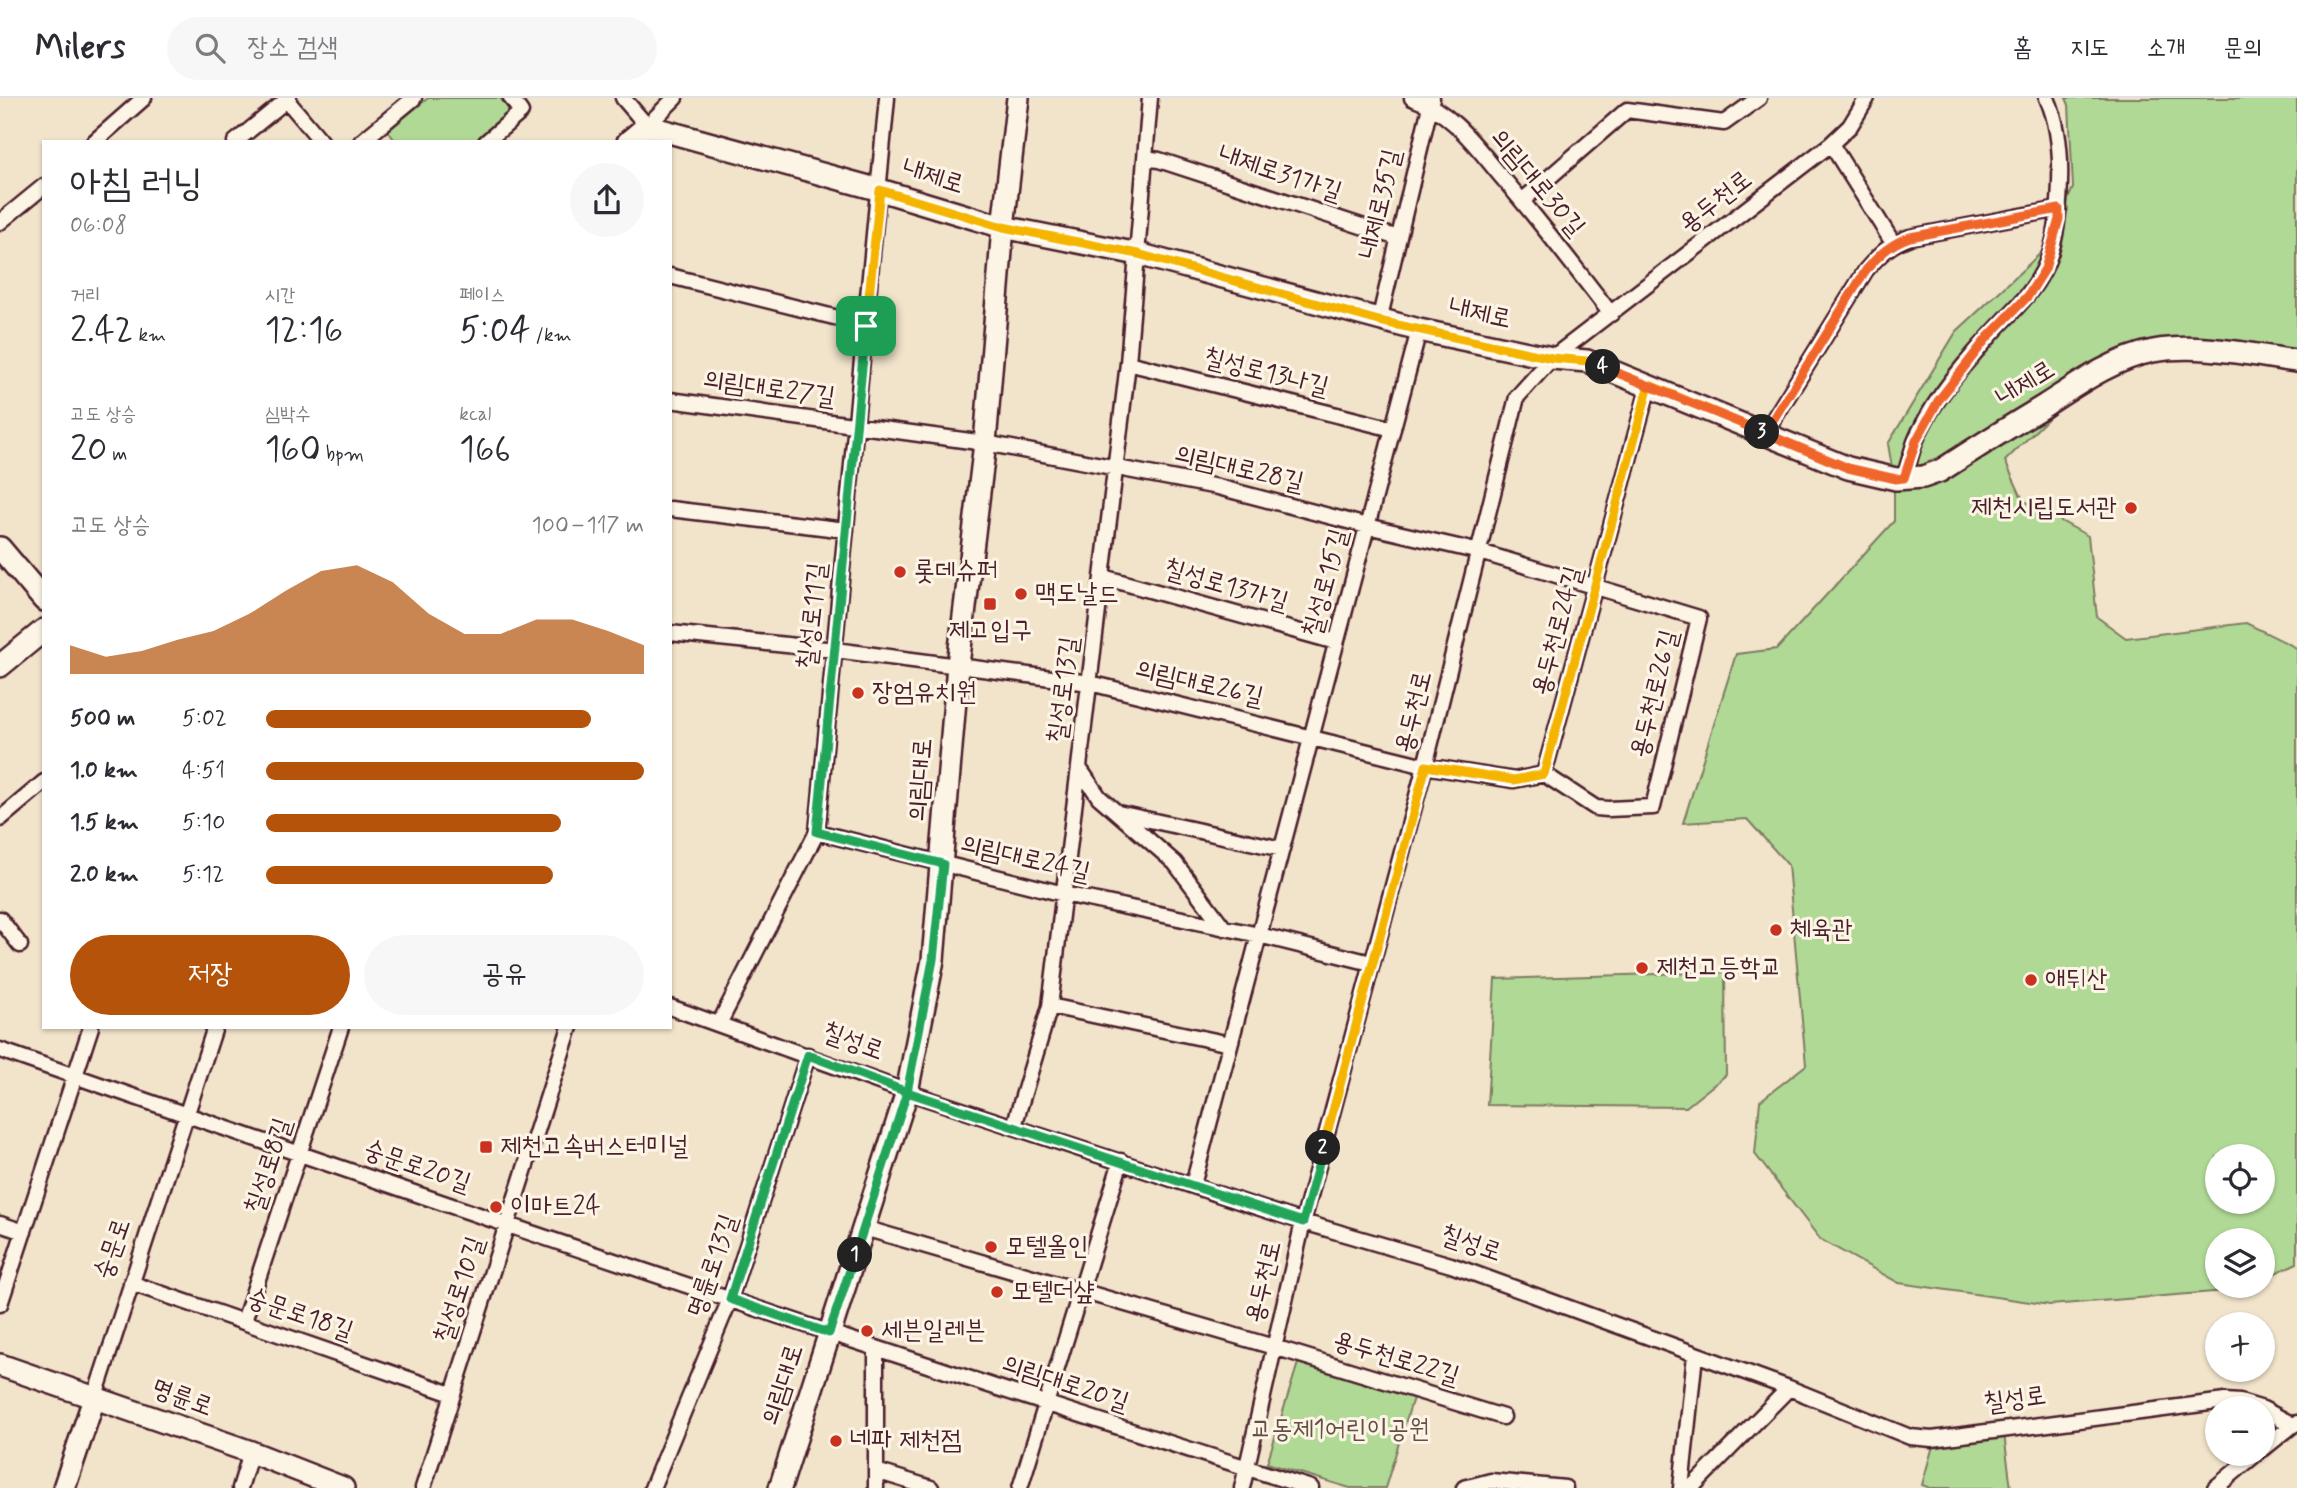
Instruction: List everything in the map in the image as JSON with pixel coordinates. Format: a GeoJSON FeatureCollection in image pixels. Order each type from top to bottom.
{"type":"FeatureCollection","features":[{"type":"Feature","properties":{"kind":"street"},"geometry":{"type":"LineString","coordinates":[[96,140],[144,98]]}},
{"type":"Feature","properties":{"kind":"street"},"geometry":{"type":"LineString","coordinates":[[362,140],[414,98]]}},
{"type":"Feature","properties":{"kind":"street"},"geometry":{"type":"LineString","coordinates":[[488,140],[521,112],[511,98]]}},
{"type":"Feature","properties":{"kind":"street"},"geometry":{"type":"LineString","coordinates":[[623,98],[647,134],[675,98]]}},
{"type":"Feature","properties":{"kind":"street","name":"칠성로11길"},"geometry":{"type":"LineString","coordinates":[[719,1024],[817,832],[887,98]]}},
{"type":"Feature","properties":{"kind":"street","name":"의림대로"},"geometry":{"type":"LineString","coordinates":[[780,1488],[907,1092],[933,960],[958,665],[985,443],[1003,227],[1018,98]]}},
{"type":"Feature","properties":{"kind":"street","name":"칠성로13길"},"geometry":{"type":"LineString","coordinates":[[1014,1126],[1050,1006],[1117,467],[1150,98]]}},
{"type":"Feature","properties":{"kind":"street","name":"의림대로30길"},"geometry":{"type":"LineString","coordinates":[[1412,98],[1430,101],[1459,127],[1522,201],[1611,314]]}},
{"type":"Feature","properties":{"kind":"street"},"geometry":{"type":"LineString","coordinates":[[1522,201],[1627,110],[1724,123],[1759,98]]}},
{"type":"Feature","properties":{"kind":"street","name":"용두천로"},"geometry":{"type":"LineString","coordinates":[[1242,1488],[1303,1222],[1426,766],[1517,397],[1552,358],[1831,144],[1850,126],[1867,98]]}},
{"type":"Feature","properties":{"kind":"street"},"geometry":{"type":"LineString","coordinates":[[1904,478],[1916,441],[1938,401],[1987,338],[2028,296],[2045,269],[2059,219],[2060,147],[2053,112],[2047,98]]}},
{"type":"Feature","properties":{"kind":"street"},"geometry":{"type":"LineString","coordinates":[[237,140],[287,99],[320,140]]}},
{"type":"Feature","properties":{"kind":"street","name":"내제로35길"},"geometry":{"type":"LineString","coordinates":[[1379,321],[1430,101]]}},
{"type":"Feature","properties":{"kind":"street","name":"내제로"},"geometry":{"type":"LineString","coordinates":[[647,134],[880,190],[1003,227],[1138,254],[1379,321],[1552,358],[1587,361],[1848,468],[1888,477],[1923,477],[1940,471],[2090,377],[2117,362],[2152,352],[2177,349],[2213,350],[2297,361]]}},
{"type":"Feature","properties":{"kind":"street"},"geometry":{"type":"LineString","coordinates":[[1831,144],[1893,243]]}},
{"type":"Feature","properties":{"kind":"street","name":"내제로31가길"},"geometry":{"type":"LineString","coordinates":[[1145,158],[1159,160],[1398,238]]}},
{"type":"Feature","properties":{"kind":"street"},"geometry":{"type":"LineString","coordinates":[[0,222],[42,188]]}},
{"type":"Feature","properties":{"kind":"street"},"geometry":{"type":"LineString","coordinates":[[1765,433],[1866,270],[1893,243],[1910,237],[2059,209]]}},
{"type":"Feature","properties":{"kind":"street"},"geometry":{"type":"LineString","coordinates":[[672,277],[866,326]]}},
{"type":"Feature","properties":{"kind":"street","name":"칠성로15길"},"geometry":{"type":"LineString","coordinates":[[1193,1185],[1419,330]]}},
{"type":"Feature","properties":{"kind":"street","name":"칠성로13나길"},"geometry":{"type":"LineString","coordinates":[[1128,363],[1392,429]]}},
{"type":"Feature","properties":{"kind":"street","name":"용두천로24길"},"geometry":{"type":"LineString","coordinates":[[1544,774],[1649,385]]}},
{"type":"Feature","properties":{"kind":"street","name":"의림대로27길"},"geometry":{"type":"LineString","coordinates":[[672,400],[985,443]]}},
{"type":"Feature","properties":{"kind":"street","name":"의림대로28길"},"geometry":{"type":"LineString","coordinates":[[985,443],[1218,487],[1480,552]]}},
{"type":"Feature","properties":{"kind":"street"},"geometry":{"type":"LineString","coordinates":[[672,509],[846,530]]}},
{"type":"Feature","properties":{"kind":"street"},"geometry":{"type":"LineString","coordinates":[[0,548],[42,598]]}},
{"type":"Feature","properties":{"kind":"street","name":"용두천로26길"},"geometry":{"type":"LineString","coordinates":[[1480,552],[1699,618],[1653,807],[1596,808],[1544,774]]}},
{"type":"Feature","properties":{"kind":"street","name":"칠성로13가길"},"geometry":{"type":"LineString","coordinates":[[1102,577],[1336,642]]}},
{"type":"Feature","properties":{"kind":"street"},"geometry":{"type":"LineString","coordinates":[[0,666],[42,632]]}},
{"type":"Feature","properties":{"kind":"street","name":"의림대로26길"},"geometry":{"type":"LineString","coordinates":[[672,633],[835,650],[1090,683],[1426,766]]}},
{"type":"Feature","properties":{"kind":"street"},"geometry":{"type":"LineString","coordinates":[[1426,766],[1514,780],[1544,774]]}},
{"type":"Feature","properties":{"kind":"street"},"geometry":{"type":"LineString","coordinates":[[1079,768],[1098,797],[1175,863],[1224,928]]}},
{"type":"Feature","properties":{"kind":"street"},"geometry":{"type":"LineString","coordinates":[[0,819],[42,784]]}},
{"type":"Feature","properties":{"kind":"street"},"geometry":{"type":"LineString","coordinates":[[1116,813],[1282,849]]}},
{"type":"Feature","properties":{"kind":"street","name":"의림대로24길"},"geometry":{"type":"LineString","coordinates":[[817,832],[1064,894],[1259,935],[1371,963]]}},
{"type":"Feature","properties":{"kind":"street"},"geometry":{"type":"LineString","coordinates":[[0,919],[20,945]]}},
{"type":"Feature","properties":{"kind":"street"},"geometry":{"type":"LineString","coordinates":[[1050,1006],[1230,1044]]}},
{"type":"Feature","properties":{"kind":"street","name":"칠성로"},"geometry":{"type":"LineString","coordinates":[[672,1008],[907,1092],[1303,1222],[1451,1265],[1789,1388],[1910,1437],[1931,1439],[2205,1404]]}},
{"type":"Feature","properties":{"kind":"street"},"geometry":{"type":"LineString","coordinates":[[0,1304],[90,1029]]}},
{"type":"Feature","properties":{"kind":"street","name":"숭문로"},"geometry":{"type":"LineString","coordinates":[[64,1488],[214,1029]]}},
{"type":"Feature","properties":{"kind":"street","name":"칠성로8길"},"geometry":{"type":"LineString","coordinates":[[244,1321],[340,1029]]}},
{"type":"Feature","properties":{"kind":"street","name":"칠성로10길"},"geometry":{"type":"LineString","coordinates":[[422,1488],[569,1029]]}},
{"type":"Feature","properties":{"kind":"street","name":"숭문로20길"},"geometry":{"type":"LineString","coordinates":[[0,1050],[829,1333]]}},
{"type":"Feature","properties":{"kind":"street","name":"명륜로13길"},"geometry":{"type":"LineString","coordinates":[[652,1488],[730,1299],[808,1055]]}},
{"type":"Feature","properties":{"kind":"street"},"geometry":{"type":"LineString","coordinates":[[1020,1488],[1121,1161]]}},
{"type":"Feature","properties":{"kind":"street"},"geometry":{"type":"LineString","coordinates":[[0,1224],[24,1232]]}},
{"type":"Feature","properties":{"kind":"street","name":"용두천로22길"},"geometry":{"type":"LineString","coordinates":[[864,1228],[1274,1347],[1503,1417]]}},
{"type":"Feature","properties":{"kind":"street","name":"숭문로18길"},"geometry":{"type":"LineString","coordinates":[[131,1283],[452,1395]]}},
{"type":"Feature","properties":{"kind":"street","name":"의림대로20길"},"geometry":{"type":"LineString","coordinates":[[829,1333],[1311,1488]]}},
{"type":"Feature","properties":{"kind":"street"},"geometry":{"type":"LineString","coordinates":[[876,1348],[876,1488]]}},
{"type":"Feature","properties":{"kind":"street"},"geometry":{"type":"LineString","coordinates":[[1681,1488],[1695,1354]]}},
{"type":"Feature","properties":{"kind":"street","name":"명륜로"},"geometry":{"type":"LineString","coordinates":[[0,1365],[95,1396],[344,1488]]}},
{"type":"Feature","properties":{"kind":"street"},"geometry":{"type":"LineString","coordinates":[[1690,1488],[1789,1388]]}},
{"type":"Feature","properties":{"kind":"street","name":"칠성로"},"geometry":{"type":"LineString","coordinates":[[2275,1415],[2295,1424]]}},
{"type":"Feature","properties":{"kind":"street"},"geometry":{"type":"LineString","coordinates":[[2275,1440],[2295,1424]]}},
{"type":"Feature","properties":{"kind":"street"},"geometry":{"type":"LineString","coordinates":[[240,1488],[251,1452]]}},
{"type":"Feature","properties":{"kind":"street"},"geometry":{"type":"LineString","coordinates":[[2217,1488],[2242,1466]]}},
{"type":"Feature","properties":{"kind":"street"},"geometry":{"type":"LineString","coordinates":[[876,1471],[931,1488]]}},
{"type":"Feature","properties":{"kind":"street"},"geometry":{"type":"LineString","coordinates":[[1465,1488],[1491,1481],[1564,1488]]}},
{"type":"Feature","properties":{"kind":"green space"},"geometry":{"type":"Polygon","coordinates":[[[428,98],[500,98],[515,116],[485,140],[395,140],[388,131],[428,98]]]}},
{"type":"Feature","properties":{"kind":"green space"},"geometry":{"type":"Polygon","coordinates":[[[2066,98],[2297,98],[2297,361],[2177,349],[2090,377],[2005,461],[2023,500],[2088,536],[2097,617],[2126,638],[2246,623],[2297,648],[2297,1263],[2275,1273],[2275,1228],[2205,1228],[2205,1293],[2050,1305],[1899,1283],[1820,1239],[1755,1154],[1760,1101],[1806,1065],[1788,865],[1747,819],[1683,823],[1736,654],[1777,649],[1894,521],[1894,479],[1888,444],[1956,332],[2045,249],[2073,188],[2069,105],[2066,98]]]}},
{"type":"Feature","properties":{"kind":"green space"},"geometry":{"type":"Polygon","coordinates":[[[1725,972],[1726,1075],[1686,1107],[1487,1105],[1495,979],[1725,972]]]}},
{"type":"Feature","properties":{"kind":"green space","name":"교동제1어린이공원"},"geometry":{"type":"Polygon","coordinates":[[[1298,1363],[1413,1398],[1385,1488],[1350,1488],[1267,1463],[1298,1363]]]}},
{"type":"Feature","properties":{"kind":"green space"},"geometry":{"type":"Polygon","coordinates":[[[2004,1434],[2011,1488],[1930,1488],[1922,1485],[1933,1446],[2004,1434]]]}},
{"type":"Feature","properties":{"kind":"place","name":"제천시립도서관"},"geometry":{"type":"Point","coordinates":[2131,508]}},
{"type":"Feature","properties":{"kind":"place","name":"롯데슈퍼"},"geometry":{"type":"Point","coordinates":[900,572]}},
{"type":"Feature","properties":{"kind":"place","name":"맥도날드"},"geometry":{"type":"Point","coordinates":[1021,594]}},
{"type":"Feature","properties":{"kind":"place","name":"제고입구"},"geometry":{"type":"Point","coordinates":[990,604]}},
{"type":"Feature","properties":{"kind":"place","name":"장엄유치원"},"geometry":{"type":"Point","coordinates":[858,693]}},
{"type":"Feature","properties":{"kind":"place","name":"체육관"},"geometry":{"type":"Point","coordinates":[1776,930]}},
{"type":"Feature","properties":{"kind":"place","name":"제천고등학교"},"geometry":{"type":"Point","coordinates":[1642,968]}},
{"type":"Feature","properties":{"kind":"place","name":"애뒤산"},"geometry":{"type":"Point","coordinates":[2031,980]}},
{"type":"Feature","properties":{"kind":"place","name":"제천고속버스터미널"},"geometry":{"type":"Point","coordinates":[486,1147]}},
{"type":"Feature","properties":{"kind":"place","name":"이마트24"},"geometry":{"type":"Point","coordinates":[496,1207]}},
{"type":"Feature","properties":{"kind":"place","name":"모텔올인"},"geometry":{"type":"Point","coordinates":[991,1247]}},
{"type":"Feature","properties":{"kind":"place","name":"모텔더샾"},"geometry":{"type":"Point","coordinates":[997,1292]}},
{"type":"Feature","properties":{"kind":"place","name":"세븐일레븐"},"geometry":{"type":"Point","coordinates":[867,1331]}},
{"type":"Feature","properties":{"kind":"place","name":"네파 제천점"},"geometry":{"type":"Point","coordinates":[836,1441]}},
{"type":"Feature","properties":{"kind":"route"},"geometry":{"type":"LineString","coordinates":[[866,326],[817,832],[943,864],[933,960],[907,1092],[829,1333],[730,1299],[808,1055],[907,1092],[1303,1222],[1426,766],[1514,780],[1544,774],[1649,385],[1848,468],[1896,479],[1904,478],[1916,441],[1938,401],[1987,338],[2028,296],[2045,269],[2059,219],[2059,209],[1910,237],[1893,243],[1866,270],[1765,433],[1649,385],[1587,361],[1552,358],[1379,321],[1138,254],[1003,227],[880,190],[866,326]]}}]}
